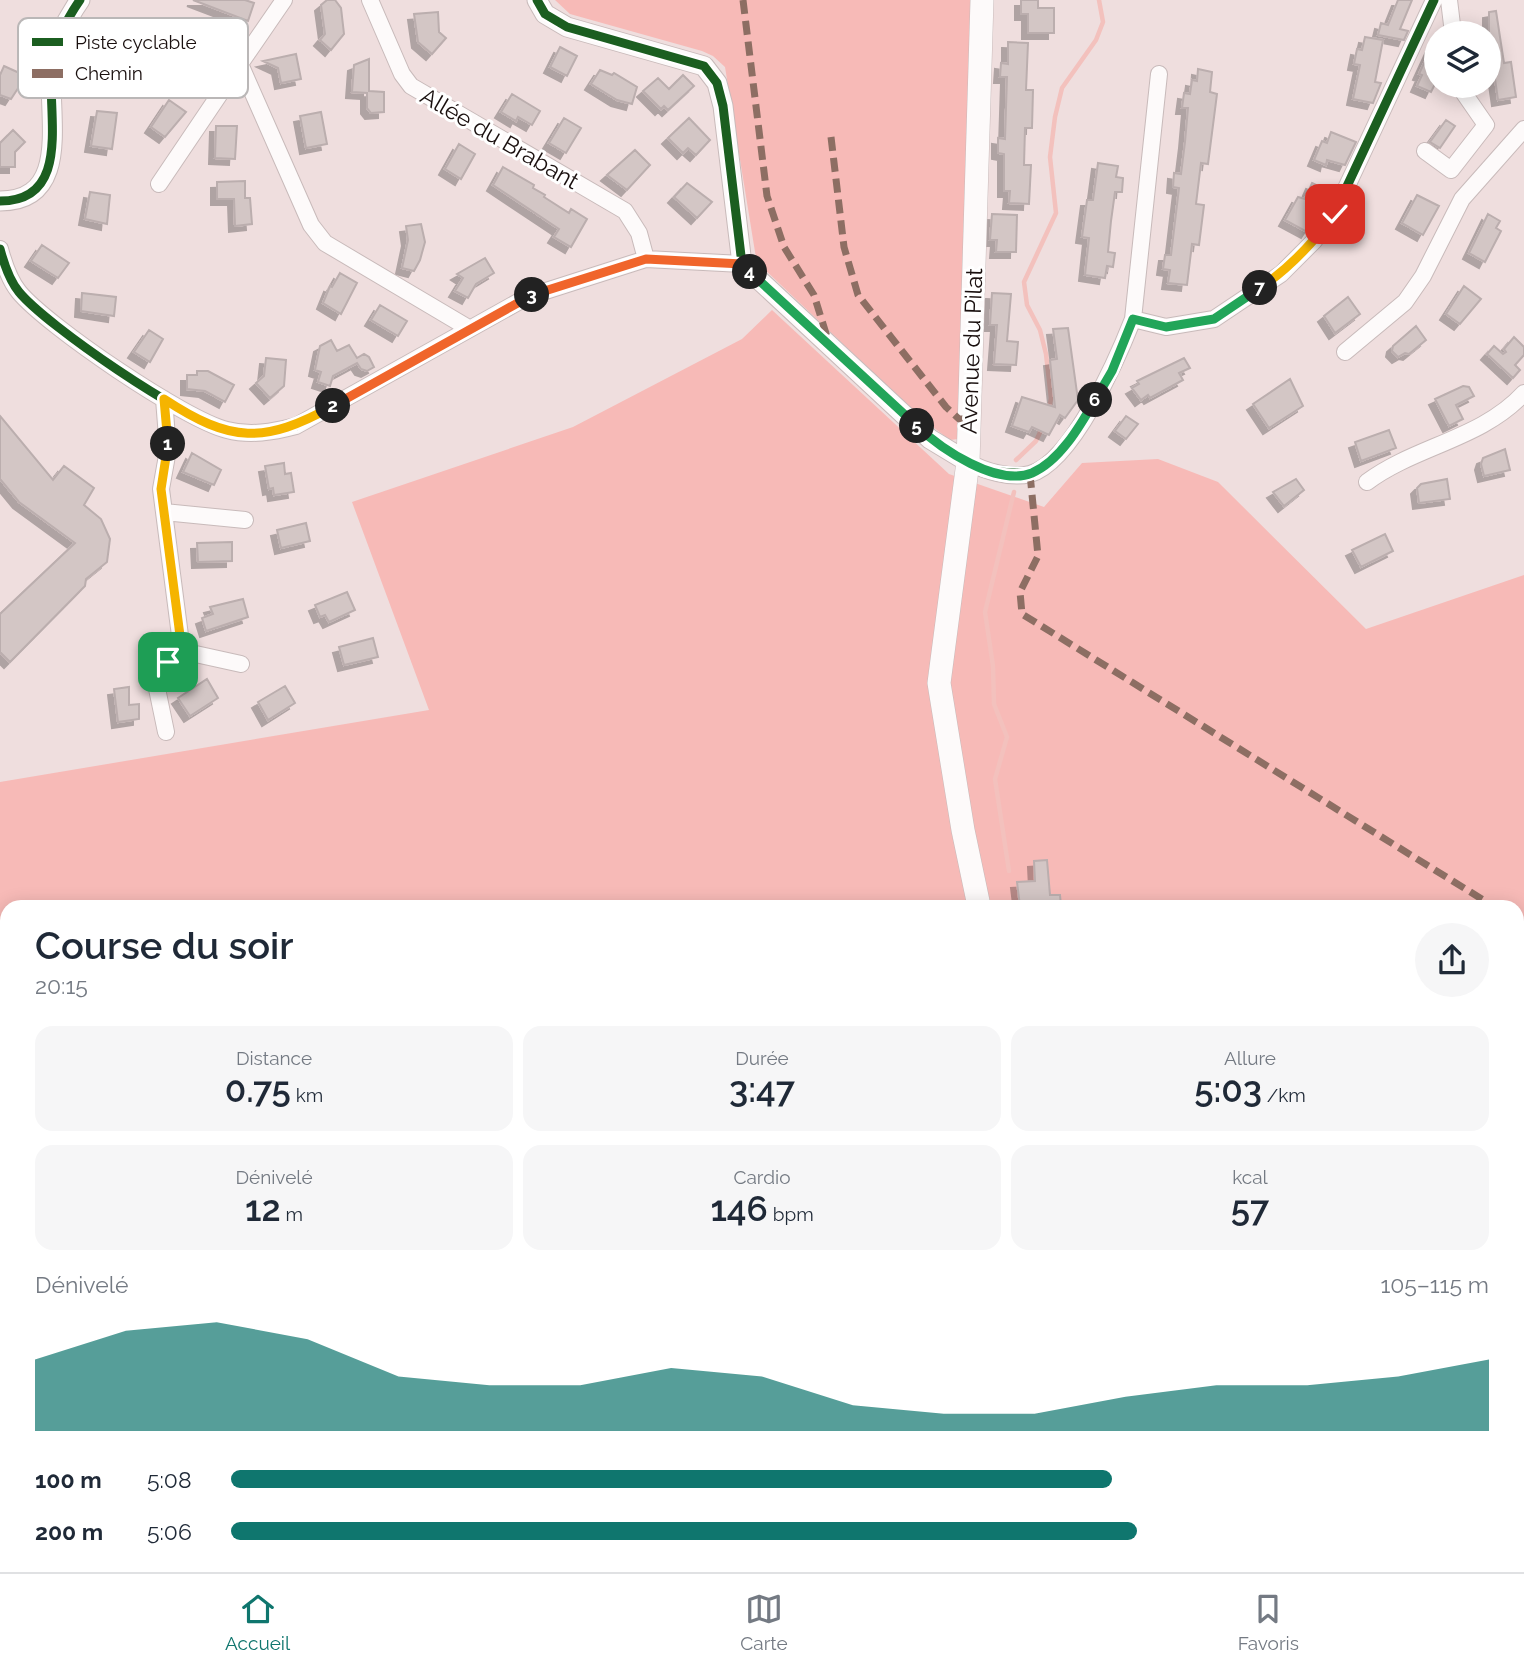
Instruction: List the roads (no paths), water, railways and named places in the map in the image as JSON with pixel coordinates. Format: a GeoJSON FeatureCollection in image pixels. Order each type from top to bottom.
{"type":"FeatureCollection","features":[{"type":"Feature","properties":{"kind":"main road","name":"Avenue du Pilat"},"geometry":{"type":"LineString","coordinates":[[978,900],[963,830],[939,683],[968,462],[982,0]]}},
{"type":"Feature","properties":{"kind":"street"},"geometry":{"type":"LineString","coordinates":[[70,18],[80,0]]}},
{"type":"Feature","properties":{"kind":"street"},"geometry":{"type":"LineString","coordinates":[[248,52],[284,0]]}},
{"type":"Feature","properties":{"kind":"street","name":"Allée du Brabant"},"geometry":{"type":"LineString","coordinates":[[370,0],[402,74],[411,86],[625,211],[639,233],[646,259]]}},
{"type":"Feature","properties":{"kind":"street"},"geometry":{"type":"LineString","coordinates":[[537,0],[545,14],[567,27],[704,66],[717,83],[723,106],[742,264]]}},
{"type":"Feature","properties":{"kind":"street"},"geometry":{"type":"LineString","coordinates":[[1133,319],[1166,327],[1214,319],[1281,274],[1314,241],[1335,214],[1434,0]]}},
{"type":"Feature","properties":{"kind":"street"},"geometry":{"type":"LineString","coordinates":[[1449,0],[1452,21]]}},
{"type":"Feature","properties":{"kind":"street"},"geometry":{"type":"LineString","coordinates":[[0,249],[18,290],[34,308],[164,399],[206,423],[228,431],[271,432],[296,426],[527,297],[646,259],[742,264],[930,439],[984,471],[1030,474],[1054,458],[1085,417],[1112,371],[1133,319],[1159,74]]}},
{"type":"Feature","properties":{"kind":"street"},"geometry":{"type":"LineString","coordinates":[[248,82],[317,235],[470,328]]}},
{"type":"Feature","properties":{"kind":"street"},"geometry":{"type":"LineString","coordinates":[[0,201],[14,201],[28,195],[42,184],[51,162],[52,98]]}},
{"type":"Feature","properties":{"kind":"street"},"geometry":{"type":"LineString","coordinates":[[159,184],[217,98]]}},
{"type":"Feature","properties":{"kind":"street"},"geometry":{"type":"LineString","coordinates":[[1425,151],[1451,170],[1486,125],[1468,98]]}},
{"type":"Feature","properties":{"kind":"street"},"geometry":{"type":"LineString","coordinates":[[1345,352],[1405,302],[1423,276],[1462,199],[1524,129]]}},
{"type":"Feature","properties":{"kind":"street"},"geometry":{"type":"LineString","coordinates":[[1367,482],[1388,466],[1445,444],[1486,422],[1524,393]]}},
{"type":"Feature","properties":{"kind":"street"},"geometry":{"type":"LineString","coordinates":[[164,399],[169,450],[161,489],[182,651]]}},
{"type":"Feature","properties":{"kind":"street"},"geometry":{"type":"LineString","coordinates":[[164,512],[245,520]]}},
{"type":"Feature","properties":{"kind":"street"},"geometry":{"type":"LineString","coordinates":[[182,651],[241,664]]}},
{"type":"Feature","properties":{"kind":"street"},"geometry":{"type":"LineString","coordinates":[[166,733],[155,679],[168,662],[182,651]]}},
{"type":"Feature","properties":{"kind":"waterway"},"geometry":{"type":"LineString","coordinates":[[1049,410],[1051,398],[1046,354],[1040,330],[1027,305],[1024,282],[1056,213],[1050,157],[1055,117],[1062,88],[1096,40],[1103,22],[1099,0]]}},
{"type":"Feature","properties":{"kind":"waterway"},"geometry":{"type":"LineString","coordinates":[[1016,460],[1036,441],[1042,428]]}},
{"type":"Feature","properties":{"kind":"waterway"},"geometry":{"type":"LineString","coordinates":[[1009,871],[995,779],[1007,737],[994,704],[993,666],[985,612],[1014,492]]}}]}
